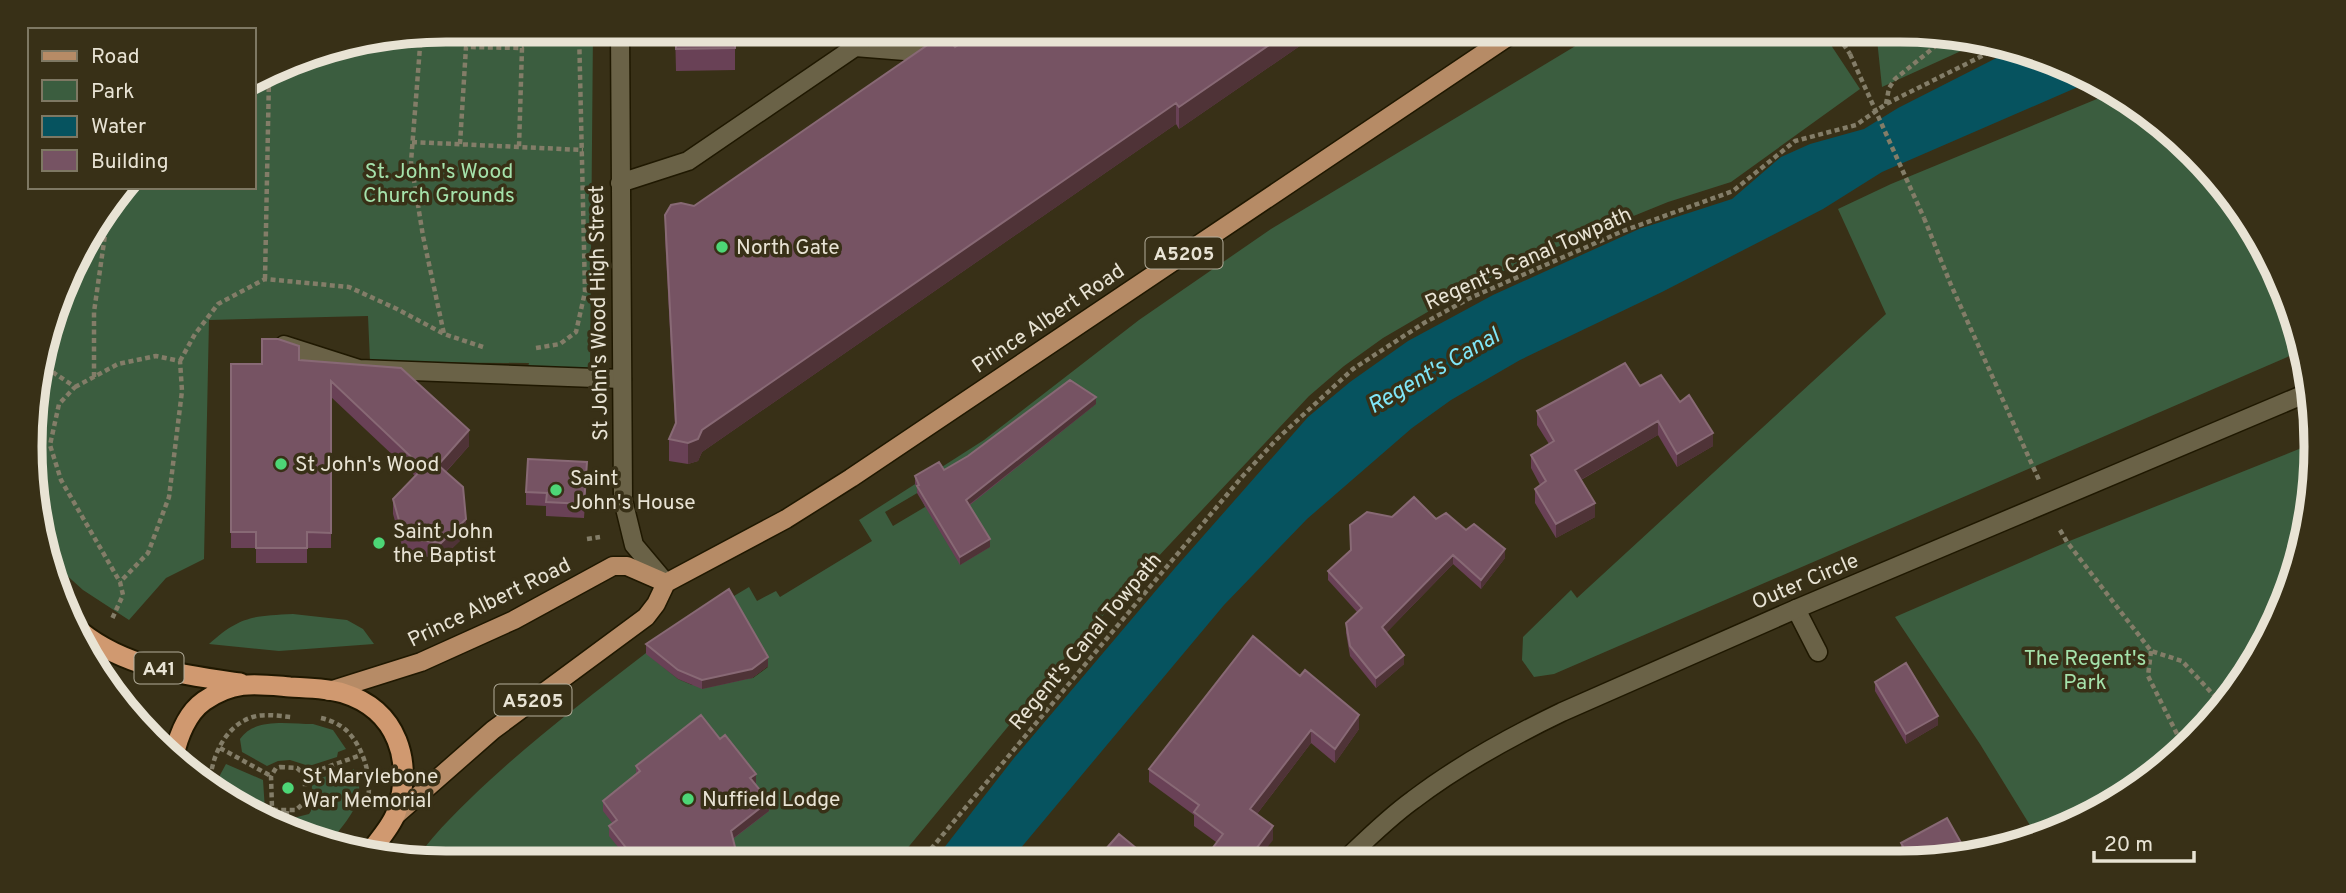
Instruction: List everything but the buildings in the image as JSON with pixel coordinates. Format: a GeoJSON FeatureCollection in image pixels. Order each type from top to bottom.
{"type":"FeatureCollection","features":[{"type":"Feature","properties":{"kind":"highway","name":"A41"},"geometry":{"type":"LineString","coordinates":[[91,638],[113,653],[133,661],[183,675],[330,691],[356,698],[373,708],[387,722],[398,741],[404,772],[395,816],[375,844]]}},
{"type":"Feature","properties":{"kind":"highway"},"geometry":{"type":"LineString","coordinates":[[177,748],[183,728],[201,703],[219,692],[244,683]]}},
{"type":"Feature","properties":{"kind":"main road","name":"Prince Albert Road"},"geometry":{"type":"LineString","coordinates":[[330,691],[433,657],[514,620],[613,566],[627,566],[666,583],[765,531],[851,478],[1500,42]]}},
{"type":"Feature","properties":{"kind":"main road","name":"A5205"},"geometry":{"type":"LineString","coordinates":[[395,816],[493,730],[646,617],[666,583]]}},
{"type":"Feature","properties":{"kind":"street","name":"St John's Wood High Street"},"geometry":{"type":"LineString","coordinates":[[620,42],[623,500],[634,545],[666,583]]}},
{"type":"Feature","properties":{"kind":"street"},"geometry":{"type":"LineString","coordinates":[[620,183],[688,161],[860,42]]}},
{"type":"Feature","properties":{"kind":"street"},"geometry":{"type":"LineString","coordinates":[[855,47],[905,51],[920,42]]}},
{"type":"Feature","properties":{"kind":"street"},"geometry":{"type":"LineString","coordinates":[[284,345],[359,369],[622,379]]}},
{"type":"Feature","properties":{"kind":"street","name":"Outer Circle"},"geometry":{"type":"LineString","coordinates":[[1354,851],[1412,801],[1468,763],[1526,729],[1796,609],[2301,396]]}},
{"type":"Feature","properties":{"kind":"street"},"geometry":{"type":"LineString","coordinates":[[1796,609],[1818,652]]}},
{"type":"Feature","properties":{"kind":"path"},"geometry":{"type":"LineString","coordinates":[[528,350],[560,344],[576,332],[586,292],[579,42]]}},
{"type":"Feature","properties":{"kind":"path"},"geometry":{"type":"LineString","coordinates":[[1842,42],[1924,218],[2035,474]]}},
{"type":"Feature","properties":{"kind":"path"},"geometry":{"type":"LineString","coordinates":[[420,43],[411,162],[423,236],[444,334]]}},
{"type":"Feature","properties":{"kind":"path"},"geometry":{"type":"LineString","coordinates":[[1886,104],[1889,88],[1895,79],[1938,44]]}},
{"type":"Feature","properties":{"kind":"path"},"geometry":{"type":"LineString","coordinates":[[460,144],[466,47],[522,48],[519,147]]}},
{"type":"Feature","properties":{"kind":"path","name":"Regent's Canal Towpath"},"geometry":{"type":"LineString","coordinates":[[929,851],[1241,478],[1277,439],[1353,369],[1424,323],[1470,298],[1623,231],[1733,191],[1796,141],[1856,124],[1886,104],[1989,53]]}},
{"type":"Feature","properties":{"kind":"path"},"geometry":{"type":"LineString","coordinates":[[265,279],[269,84]]}},
{"type":"Feature","properties":{"kind":"path"},"geometry":{"type":"LineString","coordinates":[[412,142],[583,150]]}},
{"type":"Feature","properties":{"kind":"path"},"geometry":{"type":"LineString","coordinates":[[94,377],[94,312],[106,228]]}},
{"type":"Feature","properties":{"kind":"path"},"geometry":{"type":"LineString","coordinates":[[120,582],[148,554],[169,497],[182,402],[180,361],[195,334],[218,304],[265,279],[349,287],[444,334],[489,349]]}},
{"type":"Feature","properties":{"kind":"path"},"geometry":{"type":"LineString","coordinates":[[113,619],[123,596],[120,582],[61,480],[50,445],[59,404],[75,387],[118,365],[156,356],[180,361]]}},
{"type":"Feature","properties":{"kind":"path"},"geometry":{"type":"LineString","coordinates":[[51,366],[54,373],[75,387]]}},
{"type":"Feature","properties":{"kind":"path"},"geometry":{"type":"LineString","coordinates":[[2060,530],[2151,651],[2182,661],[2216,698]]}},
{"type":"Feature","properties":{"kind":"path"},"geometry":{"type":"LineString","coordinates":[[587,539],[600,537]]}},
{"type":"Feature","properties":{"kind":"path"},"geometry":{"type":"LineString","coordinates":[[2151,651],[2148,676],[2179,739]]}},
{"type":"Feature","properties":{"kind":"path"},"geometry":{"type":"LineString","coordinates":[[210,774],[220,748],[233,728],[248,719],[267,715],[295,717]]}},
{"type":"Feature","properties":{"kind":"path"},"geometry":{"type":"LineString","coordinates":[[308,717],[322,718],[346,730],[361,755],[370,786],[363,813]]}},
{"type":"Feature","properties":{"kind":"path"},"geometry":{"type":"LineString","coordinates":[[220,748],[271,776]]}},
{"type":"Feature","properties":{"kind":"path"},"geometry":{"type":"LineString","coordinates":[[305,775],[361,755]]}},
{"type":"Feature","properties":{"kind":"path"},"geometry":{"type":"LineString","coordinates":[[280,767],[297,768],[305,775],[305,802],[300,808],[287,811],[272,808],[271,776],[276,768],[280,767]]}},
{"type":"Feature","properties":{"kind":"path"},"geometry":{"type":"LineString","coordinates":[[286,817],[287,811]]}},
{"type":"Feature","properties":{"kind":"green space","name":"St. John's Wood Church Grounds"},"geometry":{"type":"Polygon","coordinates":[[[593,42],[590,369],[528,367],[529,363],[370,362],[368,316],[209,320],[204,559],[166,578],[129,620],[83,590],[61,570],[50,525],[43,473],[45,394],[63,316],[73,292],[96,244],[135,189],[256,189],[256,90],[316,63],[394,45],[420,43],[593,42]]]}},
{"type":"Feature","properties":{"kind":"green space"},"geometry":{"type":"Polygon","coordinates":[[[1582,42],[1829,42],[1860,89],[1731,182],[1668,202],[1530,258],[1460,293],[1383,338],[1344,366],[1309,396],[1078,642],[905,851],[729,851],[728,843],[750,788],[756,783],[617,830],[610,836],[622,851],[423,850],[451,818],[509,763],[646,653],[678,679],[692,685],[753,678],[768,667],[729,599],[749,587],[757,601],[776,591],[780,597],[872,541],[859,520],[984,440],[1139,320],[1271,229],[1582,42]],[[919,492],[885,512],[893,526],[925,507],[919,492]]]}},
{"type":"Feature","properties":{"kind":"green space"},"geometry":{"type":"Polygon","coordinates":[[[1877,42],[1926,43],[1968,48],[1882,87],[1877,42]]]}},
{"type":"Feature","properties":{"kind":"green space"},"geometry":{"type":"Polygon","coordinates":[[[2103,97],[2166,142],[2186,160],[2220,200],[2250,244],[2262,268],[2283,316],[2293,355],[1554,674],[1534,677],[1522,660],[1523,637],[1571,590],[1577,598],[1886,314],[1838,209],[1891,184],[2103,97]]]}},
{"type":"Feature","properties":{"kind":"green space","name":"The Regent's Park"},"geometry":{"type":"Polygon","coordinates":[[[2304,447],[2301,499],[2283,577],[2250,649],[2236,671],[2186,733],[2146,767],[2102,797],[2032,829],[1980,744],[1895,617],[2067,542],[2304,447]]]}},
{"type":"Feature","properties":{"kind":"green space"},"geometry":{"type":"Polygon","coordinates":[[[293,614],[347,620],[363,629],[374,644],[279,651],[209,644],[230,628],[248,619],[293,614]]]}},
{"type":"Feature","properties":{"kind":"green space"},"geometry":{"type":"Polygon","coordinates":[[[273,723],[313,724],[333,730],[346,749],[338,752],[337,757],[309,766],[290,760],[267,766],[242,752],[240,739],[254,727],[273,723]]]}},
{"type":"Feature","properties":{"kind":"green space"},"geometry":{"type":"Polygon","coordinates":[[[226,764],[263,780],[265,807],[222,783],[220,775],[226,764]]]}},
{"type":"Feature","properties":{"kind":"green space"},"geometry":{"type":"Polygon","coordinates":[[[354,769],[358,780],[358,800],[336,835],[293,820],[293,818],[311,811],[312,785],[316,779],[354,769]]]}},
{"type":"Feature","properties":{"kind":"water","name":"Regent's Canal"},"geometry":{"type":"Polygon","coordinates":[[[2001,55],[2030,63],[2081,86],[1882,172],[1823,209],[1662,292],[1520,360],[1451,400],[1412,428],[1307,519],[1224,605],[1018,851],[942,851],[1014,758],[1175,568],[1308,417],[1350,382],[1408,341],[1493,295],[1639,229],[1732,199],[1781,157],[1810,144],[1864,129],[1898,108],[2001,55]]]}},
{"type":"Feature","properties":{"kind":"place","name":"North Gate"},"geometry":{"type":"Point","coordinates":[722,247]}},
{"type":"Feature","properties":{"kind":"place","name":"St John's Wood"},"geometry":{"type":"Point","coordinates":[281,464]}},
{"type":"Feature","properties":{"kind":"place","name":"Saint John's House"},"geometry":{"type":"Point","coordinates":[556,490]}},
{"type":"Feature","properties":{"kind":"place","name":"Saint John the Baptist"},"geometry":{"type":"Point","coordinates":[379,543]}},
{"type":"Feature","properties":{"kind":"place","name":"St Marylebone War Memorial"},"geometry":{"type":"Point","coordinates":[288,788]}},
{"type":"Feature","properties":{"kind":"place","name":"Nuffield Lodge"},"geometry":{"type":"Point","coordinates":[688,799]}}]}
